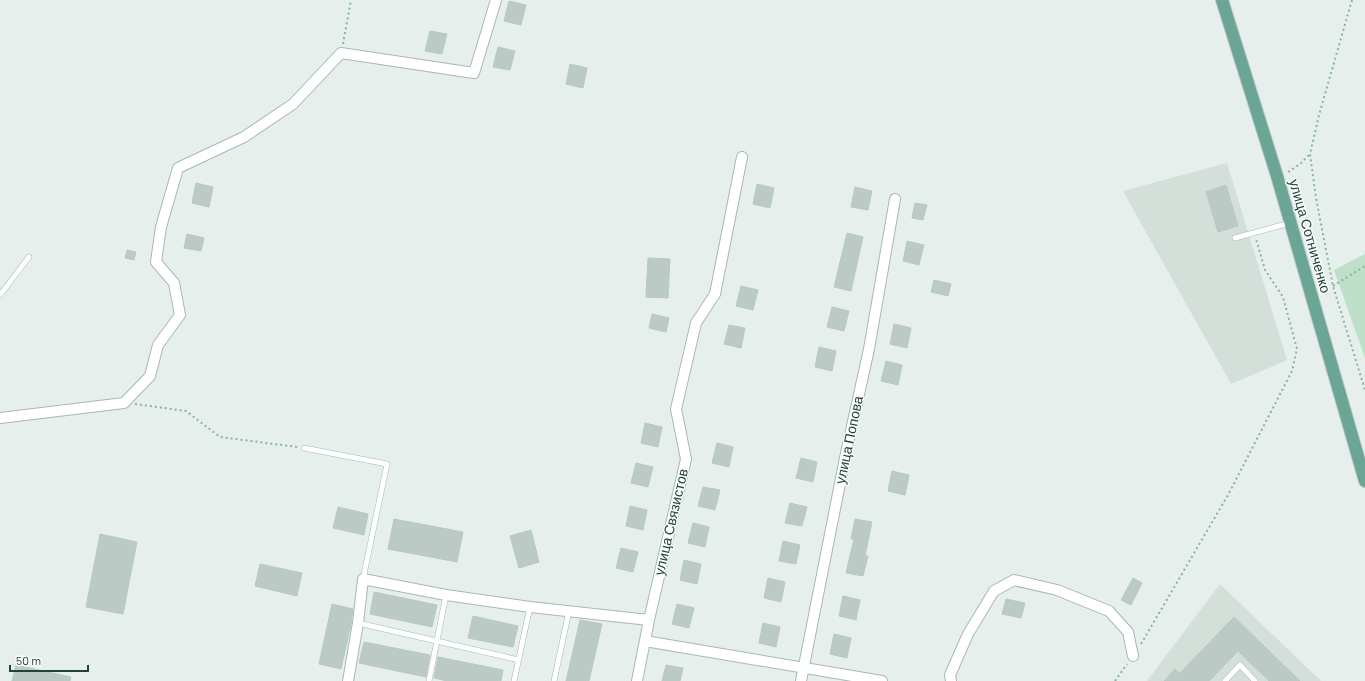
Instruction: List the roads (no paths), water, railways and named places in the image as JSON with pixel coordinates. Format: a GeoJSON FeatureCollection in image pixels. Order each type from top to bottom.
{"type":"FeatureCollection","features":[{"type":"Feature","properties":{"kind":"main road","name":"улица Сотниченко"},"geometry":{"type":"LineString","coordinates":[[1222,0],[1278,176],[1365,481]]}},
{"type":"Feature","properties":{"kind":"street"},"geometry":{"type":"LineString","coordinates":[[0,418],[124,403],[150,376],[158,345],[180,316],[174,283],[156,262],[161,227],[178,168],[244,138],[293,104],[341,53],[474,73],[496,0]]}},
{"type":"Feature","properties":{"kind":"street","name":"улица Связистов"},"geometry":{"type":"LineString","coordinates":[[637,681],[649,620],[686,459],[676,409],[696,322],[715,294],[742,158]]}},
{"type":"Feature","properties":{"kind":"street","name":"улица Попова"},"geometry":{"type":"LineString","coordinates":[[801,681],[846,453],[869,349],[895,199]]}},
{"type":"Feature","properties":{"kind":"street"},"geometry":{"type":"LineString","coordinates":[[348,681],[358,623],[363,579],[446,595],[530,607],[569,610],[649,620]]}},
{"type":"Feature","properties":{"kind":"street"},"geometry":{"type":"LineString","coordinates":[[951,681],[950,675],[968,634],[994,591],[1014,580],[1057,590],[1109,611],[1128,632],[1133,656]]}},
{"type":"Feature","properties":{"kind":"street"},"geometry":{"type":"LineString","coordinates":[[645,641],[882,681]]}},
{"type":"Feature","properties":{"kind":"lane"},"geometry":{"type":"LineString","coordinates":[[1234,238],[1291,223]]}},
{"type":"Feature","properties":{"kind":"lane"},"geometry":{"type":"LineString","coordinates":[[0,295],[29,257]]}},
{"type":"Feature","properties":{"kind":"lane"},"geometry":{"type":"LineString","coordinates":[[304,448],[387,464],[363,579]]}},
{"type":"Feature","properties":{"kind":"lane"},"geometry":{"type":"LineString","coordinates":[[429,681],[446,595]]}},
{"type":"Feature","properties":{"kind":"lane"},"geometry":{"type":"LineString","coordinates":[[514,681],[530,607]]}},
{"type":"Feature","properties":{"kind":"lane"},"geometry":{"type":"LineString","coordinates":[[554,681],[569,610]]}},
{"type":"Feature","properties":{"kind":"lane"},"geometry":{"type":"LineString","coordinates":[[358,623],[519,660]]}},
{"type":"Feature","properties":{"kind":"lane"},"geometry":{"type":"LineString","coordinates":[[1225,681],[1240,665],[1255,681]]}}]}
